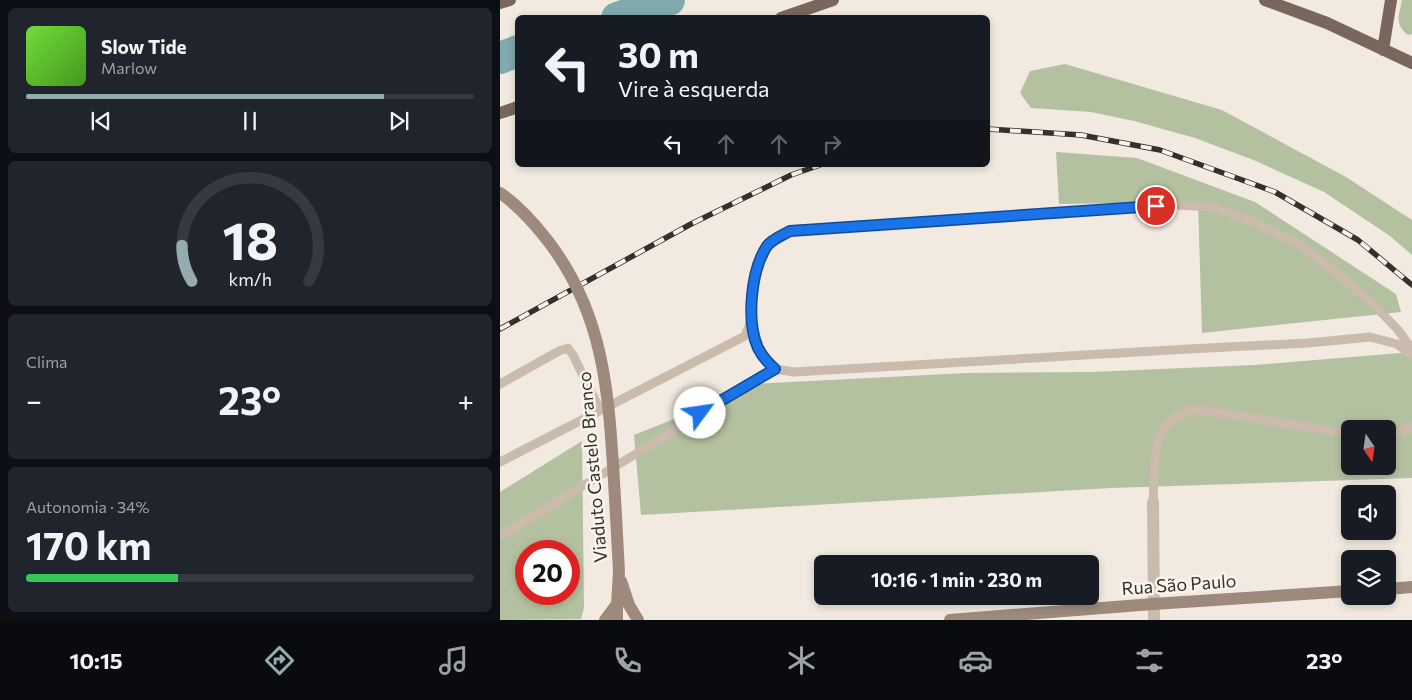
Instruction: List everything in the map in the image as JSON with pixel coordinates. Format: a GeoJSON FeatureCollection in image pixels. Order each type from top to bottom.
{"type":"FeatureCollection","features":[{"type":"Feature","properties":{"kind":"main road"},"geometry":{"type":"LineString","coordinates":[[500,3],[510,0]]}},
{"type":"Feature","properties":{"kind":"main road"},"geometry":{"type":"LineString","coordinates":[[790,15],[833,0]]}},
{"type":"Feature","properties":{"kind":"main road"},"geometry":{"type":"LineString","coordinates":[[1265,0],[1384,44],[1412,64]]}},
{"type":"Feature","properties":{"kind":"main road"},"geometry":{"type":"LineString","coordinates":[[1384,44],[1391,0]]}},
{"type":"Feature","properties":{"kind":"main road"},"geometry":{"type":"LineString","coordinates":[[500,113],[515,108]]}},
{"type":"Feature","properties":{"kind":"street","name":"Viaduto Castelo Branco"},"geometry":{"type":"LineString","coordinates":[[500,193],[532,221],[559,256],[576,285],[590,316],[600,351],[611,432],[618,571],[617,620]]}},
{"type":"Feature","properties":{"kind":"street"},"geometry":{"type":"LineString","coordinates":[[1153,502],[1154,620]]}},
{"type":"Feature","properties":{"kind":"street"},"geometry":{"type":"LineString","coordinates":[[618,571],[629,605],[638,620]]}},
{"type":"Feature","properties":{"kind":"street"},"geometry":{"type":"LineString","coordinates":[[1396,588],[1412,587]]}},
{"type":"Feature","properties":{"kind":"street","name":"Rua São Paulo"},"geometry":{"type":"LineString","coordinates":[[950,620],[1341,592]]}},
{"type":"Feature","properties":{"kind":"street"},"geometry":{"type":"LineString","coordinates":[[605,620],[617,604]]}},
{"type":"Feature","properties":{"kind":"lane"},"geometry":{"type":"LineString","coordinates":[[1412,349],[1398,330],[1372,303],[1336,272],[1298,244],[1249,220],[1213,207],[1175,205],[790,231],[768,244],[759,261],[753,285],[752,321],[758,347],[766,360],[775,369],[794,372],[1189,348],[1308,343],[1370,337],[1397,344],[1412,355]]}},
{"type":"Feature","properties":{"kind":"lane"},"geometry":{"type":"LineString","coordinates":[[500,462],[745,336],[752,321]]}},
{"type":"Feature","properties":{"kind":"lane"},"geometry":{"type":"LineString","coordinates":[[500,384],[558,351],[568,348],[600,410]]}},
{"type":"Feature","properties":{"kind":"lane"},"geometry":{"type":"LineString","coordinates":[[500,536],[644,450],[714,404],[775,369]]}},
{"type":"Feature","properties":{"kind":"lane"},"geometry":{"type":"LineString","coordinates":[[1153,502],[1156,446],[1163,430],[1177,416],[1196,409],[1341,433]]}},
{"type":"Feature","properties":{"kind":"lane"},"geometry":{"type":"LineString","coordinates":[[1396,433],[1412,427]]}},
{"type":"Feature","properties":{"kind":"green space"},"geometry":{"type":"Polygon","coordinates":[[[1402,0],[1412,0],[1412,34],[1408,35],[1399,23],[1402,0]]]}},
{"type":"Feature","properties":{"kind":"green space"},"geometry":{"type":"Polygon","coordinates":[[[1065,64],[1222,110],[1346,177],[1412,220],[1412,255],[1390,236],[1324,192],[1256,161],[1195,138],[1134,121],[1091,112],[1031,108],[1020,93],[1030,71],[1065,64]]]}},
{"type":"Feature","properties":{"kind":"green space"},"geometry":{"type":"Polygon","coordinates":[[[1056,152],[1137,158],[1255,202],[1396,294],[1401,312],[1202,333],[1198,202],[1059,204],[1056,152]]]}},
{"type":"Feature","properties":{"kind":"green space"},"geometry":{"type":"Polygon","coordinates":[[[1412,352],[1412,478],[1111,488],[641,515],[634,435],[752,384],[966,373],[1091,372],[1254,365],[1412,352]]]}},
{"type":"Feature","properties":{"kind":"green space"},"geometry":{"type":"Polygon","coordinates":[[[582,441],[584,607],[581,619],[500,620],[500,492],[582,441]]]}},
{"type":"Feature","properties":{"kind":"waterway"},"geometry":{"type":"LineString","coordinates":[[626,15],[669,0]]}},
{"type":"Feature","properties":{"kind":"waterway"},"geometry":{"type":"LineString","coordinates":[[500,58],[515,52]]}},
{"type":"Feature","properties":{"kind":"railway"},"geometry":{"type":"LineString","coordinates":[[990,129],[1081,135],[1160,150],[1275,192],[1358,240],[1412,285]]}},
{"type":"Feature","properties":{"kind":"railway"},"geometry":{"type":"LineString","coordinates":[[500,329],[691,224],[791,175],[814,167]]}},
{"type":"Feature","properties":{"kind":"route"},"geometry":{"type":"LineString","coordinates":[[700,413],[775,369],[766,360],[758,347],[752,321],[753,285],[759,261],[768,244],[790,231],[1156,206]]}}]}
